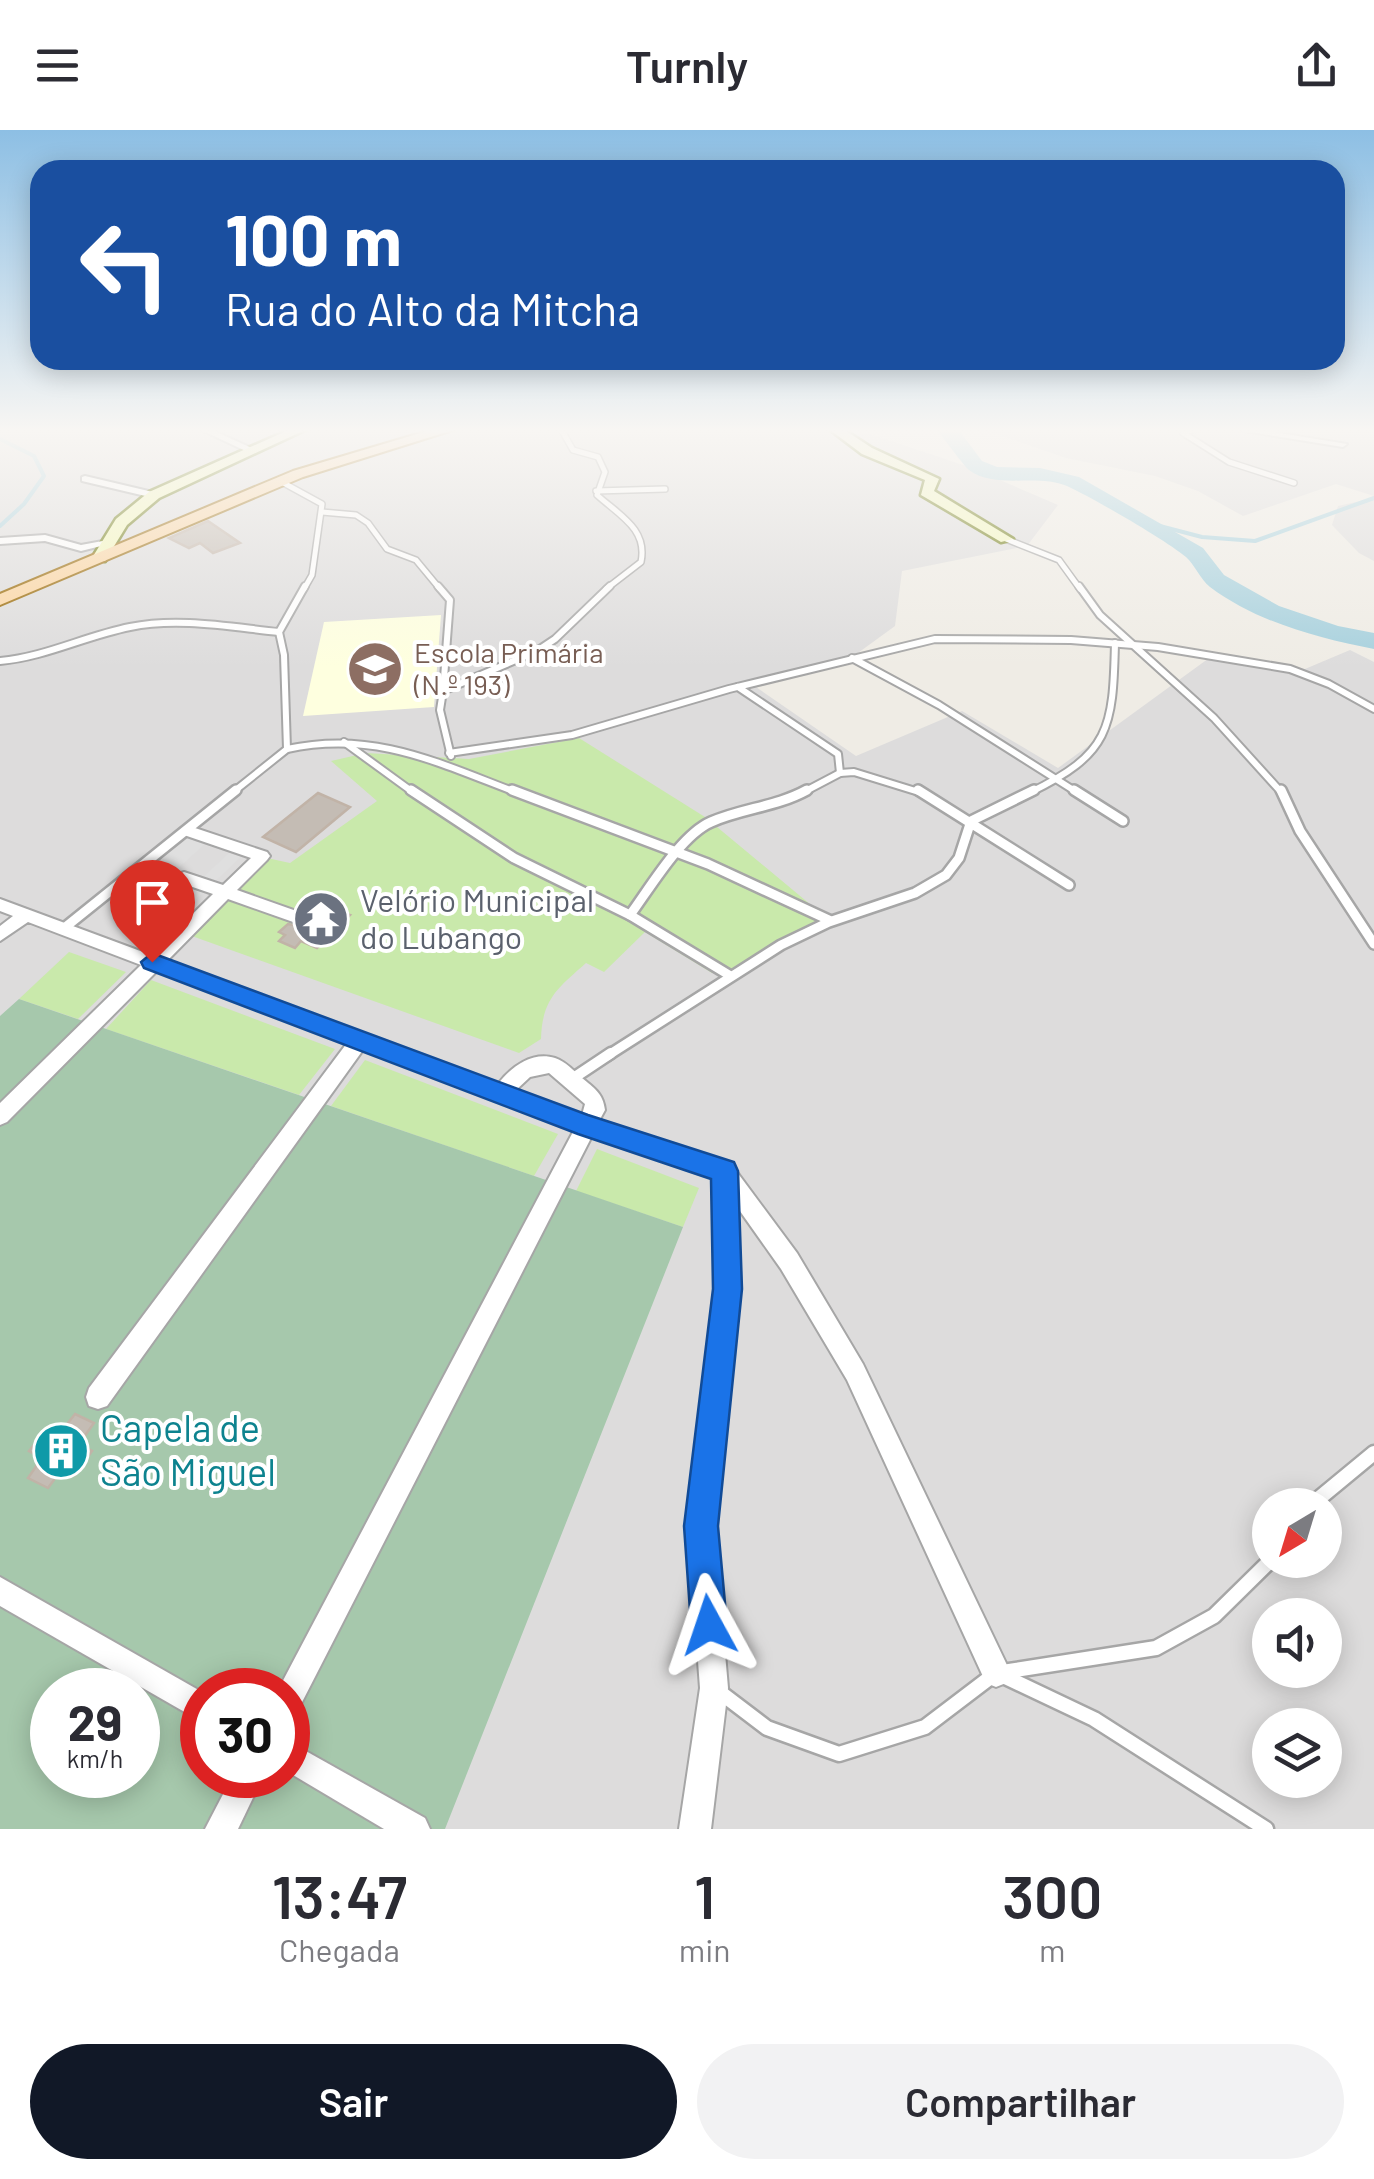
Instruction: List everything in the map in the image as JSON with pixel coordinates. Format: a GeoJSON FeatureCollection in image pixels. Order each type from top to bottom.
{"type":"FeatureCollection","features":[{"type":"Feature","properties":{"kind":"main road"},"geometry":{"type":"LineString","coordinates":[[0,600],[104,550],[210,508]]}},
{"type":"Feature","properties":{"kind":"street"},"geometry":{"type":"LineString","coordinates":[[4,542],[45,538],[104,550],[121,522],[138,508]]}},
{"type":"Feature","properties":{"kind":"street"},"geometry":{"type":"LineString","coordinates":[[954,508],[1006,539]]}},
{"type":"Feature","properties":{"kind":"street"},"geometry":{"type":"LineString","coordinates":[[0,1116],[262,856],[189,831]]}},
{"type":"Feature","properties":{"kind":"street"},"geometry":{"type":"LineString","coordinates":[[184,878],[296,916]]}},
{"type":"Feature","properties":{"kind":"street"},"geometry":{"type":"LineString","coordinates":[[0,905],[587,1126],[724,1171],[789,1261],[855,1372],[996,1672]]}},
{"type":"Feature","properties":{"kind":"street"},"geometry":{"type":"LineString","coordinates":[[0,935],[26,915]]}},
{"type":"Feature","properties":{"kind":"street"},"geometry":{"type":"LineString","coordinates":[[98,1397],[360,1040]]}},
{"type":"Feature","properties":{"kind":"street"},"geometry":{"type":"LineString","coordinates":[[305,1668],[595,1110],[594,1100],[553,1065],[529,1066],[512,1078],[502,1094]]}},
{"type":"Feature","properties":{"kind":"street"},"geometry":{"type":"LineString","coordinates":[[696,1829],[714,1688],[701,1526],[727,1289],[724,1171]]}},
{"type":"Feature","properties":{"kind":"street"},"geometry":{"type":"LineString","coordinates":[[0,1591],[180,1695]]}},
{"type":"Feature","properties":{"kind":"street"},"geometry":{"type":"LineString","coordinates":[[310,1769],[414,1829]]}},
{"type":"Feature","properties":{"kind":"street"},"geometry":{"type":"LineString","coordinates":[[220,1829],[236,1798]]}},
{"type":"Feature","properties":{"kind":"lane"},"geometry":{"type":"LineString","coordinates":[[286,749],[280,632],[312,575],[322,508]]}},
{"type":"Feature","properties":{"kind":"lane"},"geometry":{"type":"LineString","coordinates":[[443,692],[537,652],[555,639],[588,603],[641,562],[644,548],[640,533],[609,508]]}},
{"type":"Feature","properties":{"kind":"lane"},"geometry":{"type":"LineString","coordinates":[[322,512],[356,515],[387,549],[416,560],[450,600],[440,710],[448,753],[460,770]]}},
{"type":"Feature","properties":{"kind":"lane"},"geometry":{"type":"LineString","coordinates":[[1006,539],[1059,560],[1100,615],[1214,718],[1279,787],[1300,831],[1374,944]]}},
{"type":"Feature","properties":{"kind":"lane"},"geometry":{"type":"LineString","coordinates":[[0,661],[30,660],[116,631],[159,623],[280,632]]}},
{"type":"Feature","properties":{"kind":"lane"},"geometry":{"type":"LineString","coordinates":[[448,753],[572,735],[738,687],[935,639],[1115,643],[1290,669],[1330,684],[1374,709]]}},
{"type":"Feature","properties":{"kind":"lane"},"geometry":{"type":"LineString","coordinates":[[572,1079],[729,975],[829,920],[915,893],[950,873],[972,821],[1054,778],[1099,747],[1114,695],[1115,643]]}},
{"type":"Feature","properties":{"kind":"lane"},"geometry":{"type":"LineString","coordinates":[[851,658],[939,704],[1124,821]]}},
{"type":"Feature","properties":{"kind":"lane"},"geometry":{"type":"LineString","coordinates":[[738,687],[838,754],[840,773]]}},
{"type":"Feature","properties":{"kind":"lane"},"geometry":{"type":"LineString","coordinates":[[63,929],[286,749],[318,742],[373,742],[460,770],[678,852],[829,920]]}},
{"type":"Feature","properties":{"kind":"lane"},"geometry":{"type":"LineString","coordinates":[[344,742],[446,816],[514,858],[630,915],[729,975]]}},
{"type":"Feature","properties":{"kind":"lane"},"geometry":{"type":"LineString","coordinates":[[630,915],[690,836],[710,822],[781,804],[840,773],[854,772],[913,787],[1069,886]]}},
{"type":"Feature","properties":{"kind":"lane"},"geometry":{"type":"LineString","coordinates":[[1332,1488],[1374,1453]]}},
{"type":"Feature","properties":{"kind":"lane"},"geometry":{"type":"LineString","coordinates":[[714,1688],[767,1728],[839,1754],[925,1727],[996,1672],[1156,1648],[1214,1616],[1252,1578]]}},
{"type":"Feature","properties":{"kind":"lane"},"geometry":{"type":"LineString","coordinates":[[996,1672],[1094,1719],[1266,1829]]}},
{"type":"Feature","properties":{"kind":"shaded area"},"geometry":{"type":"Polygon","coordinates":[[[0,508],[1056,508],[1027,546],[902,571],[895,626],[851,658],[753,685],[856,756],[962,711],[1058,768],[1216,653],[1305,669],[1350,650],[1374,662],[1374,1829],[0,1829],[0,508]]]}},
{"type":"Feature","properties":{"kind":"shaded area"},"geometry":{"type":"Polygon","coordinates":[[[1229,508],[1265,508],[1243,516],[1229,508]]]}},
{"type":"Feature","properties":{"kind":"shaded area"},"geometry":{"type":"Polygon","coordinates":[[[1337,508],[1374,508],[1374,561],[1359,553],[1332,525],[1337,508]]]}},
{"type":"Feature","properties":{"kind":"shaded area","name":"Escola Primária (N.º 193)"},"geometry":{"type":"Polygon","coordinates":[[[441,615],[434,707],[303,716],[324,622],[441,615]]]}},
{"type":"Feature","properties":{"kind":"shaded area"},"geometry":{"type":"Polygon","coordinates":[[[182,837],[205,844],[133,909],[109,900],[182,837]]]}},
{"type":"Feature","properties":{"kind":"shaded area"},"geometry":{"type":"Polygon","coordinates":[[[229,853],[241,857],[162,932],[149,927],[229,853]]]}},
{"type":"Feature","properties":{"kind":"shaded area"},"geometry":{"type":"Polygon","coordinates":[[[19,999],[683,1227],[445,1829],[0,1829],[0,1016],[19,999]]]}},
{"type":"Feature","properties":{"kind":"green space"},"geometry":{"type":"Polygon","coordinates":[[[579,738],[705,817],[829,920],[729,975],[717,968],[712,973],[645,932],[604,972],[586,963],[567,980],[548,1004],[541,1039],[519,1053],[189,935],[267,858],[290,863],[377,801],[331,761],[366,753],[469,759],[579,738]]]}},
{"type":"Feature","properties":{"kind":"green space"},"geometry":{"type":"Polygon","coordinates":[[[69,952],[126,972],[78,1019],[19,999],[69,952]]]}},
{"type":"Feature","properties":{"kind":"green space"},"geometry":{"type":"Polygon","coordinates":[[[151,980],[335,1049],[299,1095],[106,1029],[151,980]]]}},
{"type":"Feature","properties":{"kind":"green space"},"geometry":{"type":"Polygon","coordinates":[[[365,1060],[558,1134],[534,1176],[331,1106],[365,1060]]]}},
{"type":"Feature","properties":{"kind":"green space"},"geometry":{"type":"Polygon","coordinates":[[[597,1149],[699,1188],[683,1227],[576,1191],[597,1149]]]}},
{"type":"Feature","properties":{"kind":"building"},"geometry":{"type":"Polygon","coordinates":[[[208,521],[240,543],[213,553],[200,543],[189,548],[169,538],[208,521]]]}},
{"type":"Feature","properties":{"kind":"building"},"geometry":{"type":"Polygon","coordinates":[[[318,793],[350,807],[296,852],[263,837],[318,793]]]}},
{"type":"Feature","properties":{"kind":"building","name":"Velório Municipal do Lubango"},"geometry":{"type":"Polygon","coordinates":[[[325,896],[341,903],[334,909],[350,915],[317,948],[301,941],[295,948],[279,941],[285,935],[279,932],[288,924],[298,926],[306,920],[303,910],[325,896]]]}},
{"type":"Feature","properties":{"kind":"building","name":"Capela de São Miguel"},"geometry":{"type":"Polygon","coordinates":[[[75,1414],[94,1423],[79,1444],[92,1451],[75,1475],[62,1469],[48,1488],[28,1478],[42,1458],[29,1451],[48,1427],[60,1433],[75,1414]]]}},
{"type":"Feature","properties":{"kind":"waterway"},"geometry":{"type":"LineString","coordinates":[[0,526],[19,508]]}},
{"type":"Feature","properties":{"kind":"waterway"},"geometry":{"type":"LineString","coordinates":[[1119,508],[1195,553],[1216,580],[1270,611],[1332,633],[1374,641]]}},
{"type":"Feature","properties":{"kind":"waterway"},"geometry":{"type":"LineString","coordinates":[[1133,519],[1202,537],[1255,541],[1346,508]]}},
{"type":"Feature","properties":{"kind":"place","name":"Escola Primária (N.º 193)"},"geometry":{"type":"Point","coordinates":[375,669]}},
{"type":"Feature","properties":{"kind":"place","name":"Velório Municipal do Lubango"},"geometry":{"type":"Point","coordinates":[321,919]}},
{"type":"Feature","properties":{"kind":"place","name":"Capela de São Miguel"},"geometry":{"type":"Point","coordinates":[61,1451]}},
{"type":"Feature","properties":{"kind":"route"},"geometry":{"type":"LineString","coordinates":[[152,962],[587,1126],[724,1171],[727,1289],[701,1526],[709,1625]]}}]}
